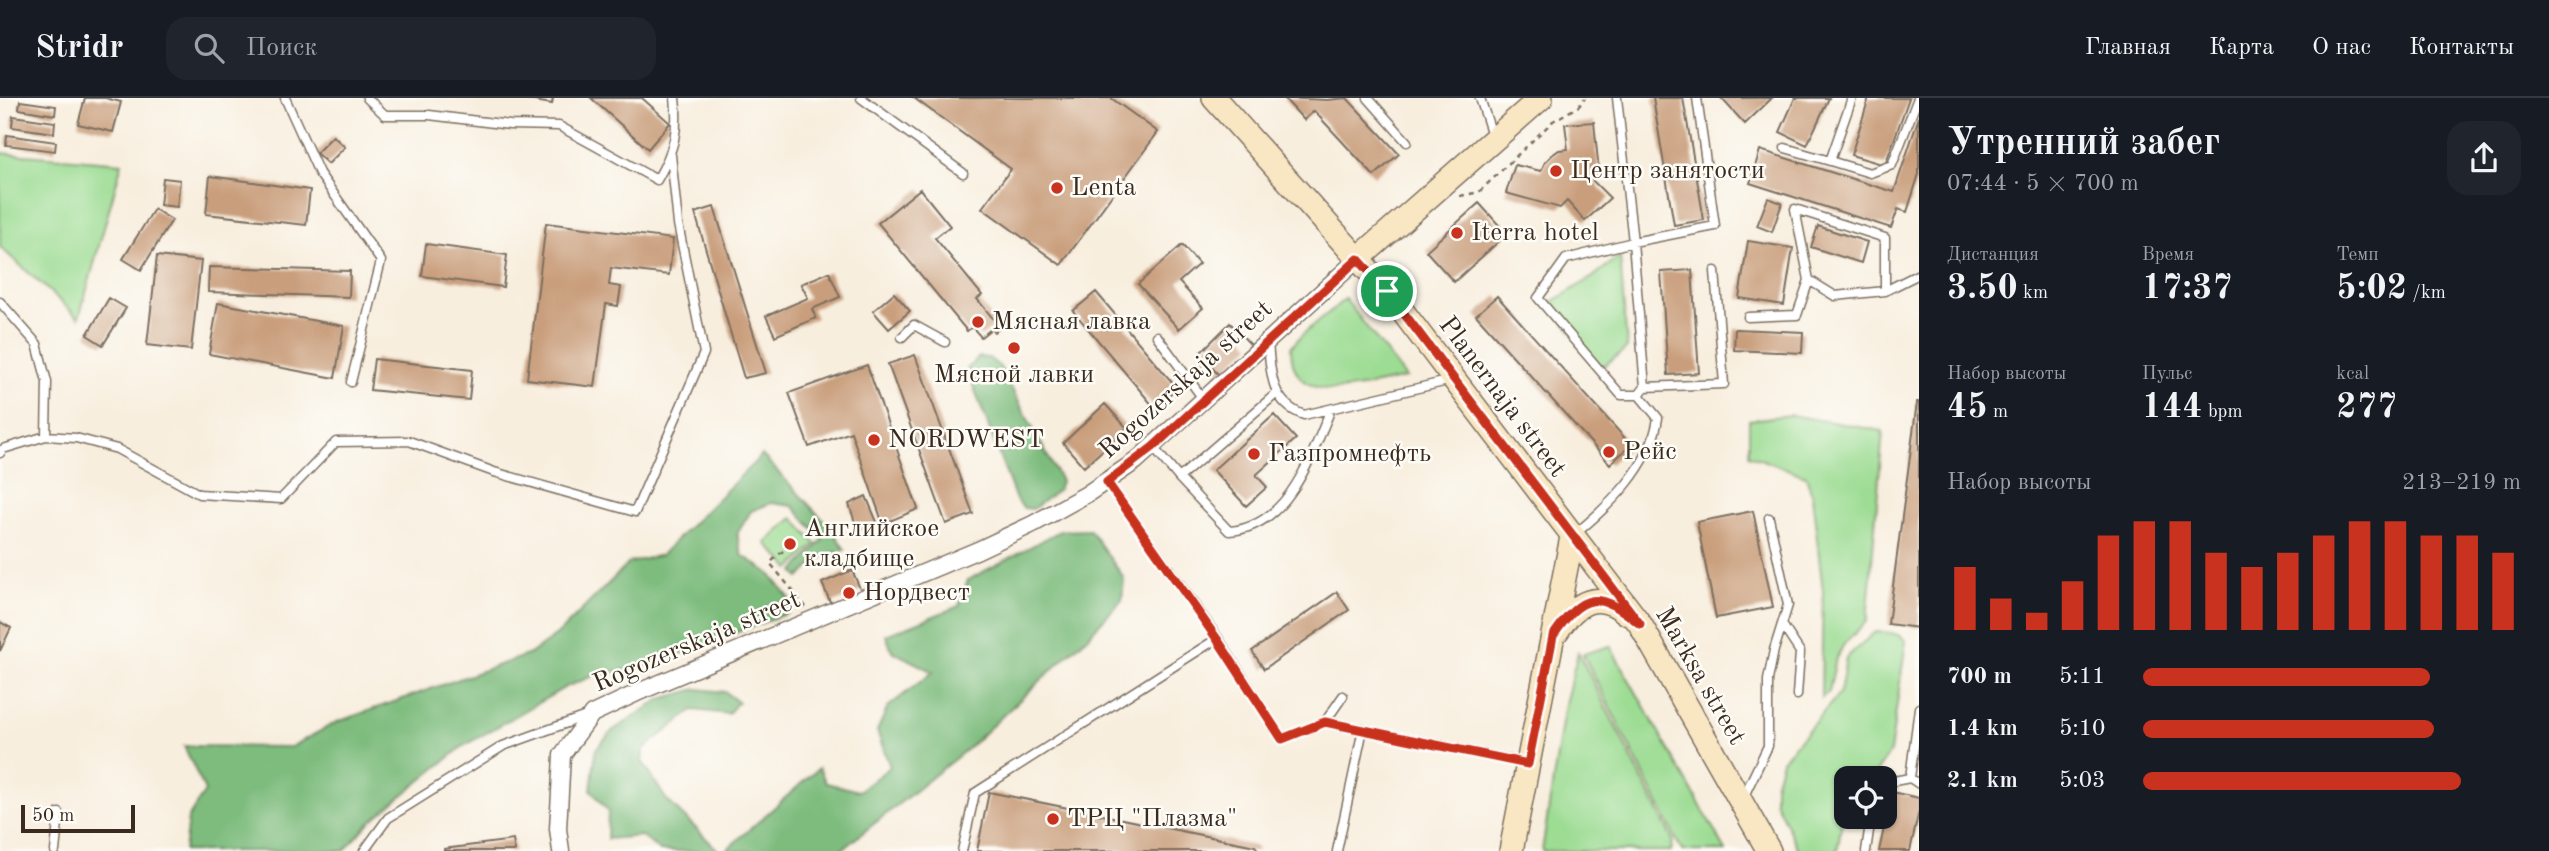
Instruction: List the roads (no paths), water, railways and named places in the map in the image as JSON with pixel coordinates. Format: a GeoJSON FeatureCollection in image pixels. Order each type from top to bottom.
{"type":"FeatureCollection","features":[{"type":"Feature","properties":{"kind":"main road","name":"Planernaja street"},"geometry":{"type":"LineString","coordinates":[[1214,98],[1387,291],[1572,537]]}},
{"type":"Feature","properties":{"kind":"main road"},"geometry":{"type":"LineString","coordinates":[[1358,259],[1541,98]]}},
{"type":"Feature","properties":{"kind":"main road"},"geometry":{"type":"LineString","coordinates":[[1511,851],[1572,537]]}},
{"type":"Feature","properties":{"kind":"main road","name":"Marksa street"},"geometry":{"type":"LineString","coordinates":[[1572,537],[1640,624],[1769,851]]}},
{"type":"Feature","properties":{"kind":"main road"},"geometry":{"type":"LineString","coordinates":[[1556,626],[1566,598],[1585,586],[1601,584],[1614,590]]}},
{"type":"Feature","properties":{"kind":"main road"},"geometry":{"type":"LineString","coordinates":[[1556,626],[1588,601],[1597,600],[1610,601],[1640,624]]}},
{"type":"Feature","properties":{"kind":"street","name":"Rogozerskaja street"},"geometry":{"type":"LineString","coordinates":[[561,851],[558,829],[562,755],[592,714],[814,617],[978,550],[1032,524],[1107,482],[1153,447],[1358,259]]}},
{"type":"Feature","properties":{"kind":"lane"},"geometry":{"type":"LineString","coordinates":[[285,98],[319,173],[381,261],[351,382]]}},
{"type":"Feature","properties":{"kind":"lane"},"geometry":{"type":"LineString","coordinates":[[367,98],[385,115],[429,115],[510,125],[559,126],[657,180],[671,155],[678,123],[675,98]]}},
{"type":"Feature","properties":{"kind":"lane"},"geometry":{"type":"LineString","coordinates":[[861,98],[963,173]]}},
{"type":"Feature","properties":{"kind":"lane"},"geometry":{"type":"LineString","coordinates":[[1368,98],[1407,142]]}},
{"type":"Feature","properties":{"kind":"lane"},"geometry":{"type":"LineString","coordinates":[[1480,98],[1493,139]]}},
{"type":"Feature","properties":{"kind":"lane"},"geometry":{"type":"LineString","coordinates":[[1616,98],[1633,242],[1645,387],[1639,395]]}},
{"type":"Feature","properties":{"kind":"lane"},"geometry":{"type":"LineString","coordinates":[[1639,395],[1621,395],[1538,298],[1566,259],[1633,242],[1716,226],[1697,98]]}},
{"type":"Feature","properties":{"kind":"lane"},"geometry":{"type":"LineString","coordinates":[[1830,161],[1852,98]]}},
{"type":"Feature","properties":{"kind":"lane"},"geometry":{"type":"LineString","coordinates":[[1785,148],[1870,173],[1892,165],[1918,98]]}},
{"type":"Feature","properties":{"kind":"lane"},"geometry":{"type":"LineString","coordinates":[[0,453],[3,449],[46,436],[76,438],[117,449],[199,494],[281,499],[336,442],[409,441],[494,472],[635,512],[704,353],[678,224],[671,155]]}},
{"type":"Feature","properties":{"kind":"lane"},"geometry":{"type":"LineString","coordinates":[[1748,317],[1797,315],[1809,280],[1796,209],[1885,238],[1885,291]]}},
{"type":"Feature","properties":{"kind":"lane"},"geometry":{"type":"LineString","coordinates":[[1645,387],[1724,384],[1716,271]]}},
{"type":"Feature","properties":{"kind":"lane"},"geometry":{"type":"LineString","coordinates":[[1809,280],[1835,296],[1885,291],[1919,274]]}},
{"type":"Feature","properties":{"kind":"lane"},"geometry":{"type":"LineString","coordinates":[[0,302],[37,344],[47,382],[46,436]]}},
{"type":"Feature","properties":{"kind":"lane"},"geometry":{"type":"LineString","coordinates":[[902,337],[914,325],[945,342]]}},
{"type":"Feature","properties":{"kind":"lane"},"geometry":{"type":"LineString","coordinates":[[1157,336],[1205,400]]}},
{"type":"Feature","properties":{"kind":"lane"},"geometry":{"type":"LineString","coordinates":[[1268,341],[1272,384],[1284,405],[1304,415],[1454,379]]}},
{"type":"Feature","properties":{"kind":"lane"},"geometry":{"type":"LineString","coordinates":[[1179,478],[1277,393]]}},
{"type":"Feature","properties":{"kind":"lane"},"geometry":{"type":"LineString","coordinates":[[1572,537],[1618,496],[1656,432],[1658,418],[1639,395]]}},
{"type":"Feature","properties":{"kind":"lane"},"geometry":{"type":"LineString","coordinates":[[1153,447],[1229,531],[1247,530],[1265,519],[1289,496],[1305,471],[1331,409]]}},
{"type":"Feature","properties":{"kind":"lane"},"geometry":{"type":"LineString","coordinates":[[1107,482],[1217,639],[1282,739],[1325,722],[1528,764]]}},
{"type":"Feature","properties":{"kind":"lane"},"geometry":{"type":"LineString","coordinates":[[1741,803],[1768,746],[1768,680],[1788,605],[1769,518]]}},
{"type":"Feature","properties":{"kind":"lane"},"geometry":{"type":"LineString","coordinates":[[1783,626],[1800,652],[1797,695]]}},
{"type":"Feature","properties":{"kind":"lane"},"geometry":{"type":"LineString","coordinates":[[962,851],[975,793],[1217,639]]}},
{"type":"Feature","properties":{"kind":"lane"},"geometry":{"type":"LineString","coordinates":[[1325,722],[1343,696]]}},
{"type":"Feature","properties":{"kind":"lane"},"geometry":{"type":"LineString","coordinates":[[1909,778],[1919,708]]}},
{"type":"Feature","properties":{"kind":"lane"},"geometry":{"type":"LineString","coordinates":[[364,851],[388,818],[503,746],[592,714]]}},
{"type":"Feature","properties":{"kind":"lane"},"geometry":{"type":"LineString","coordinates":[[1337,851],[1363,729]]}},
{"type":"Feature","properties":{"kind":"lane"},"geometry":{"type":"LineString","coordinates":[[1897,780],[1909,778],[1919,785]]}},
{"type":"Feature","properties":{"kind":"lane"},"geometry":{"type":"LineString","coordinates":[[55,851],[59,813]]}},
{"type":"Feature","properties":{"kind":"lane"},"geometry":{"type":"LineString","coordinates":[[1866,851],[1869,829]]}},
{"type":"Feature","properties":{"kind":"place","name":"Центр занятости"},"geometry":{"type":"Point","coordinates":[1556,171]}},
{"type":"Feature","properties":{"kind":"place","name":"Lenta"},"geometry":{"type":"Point","coordinates":[1057,188]}},
{"type":"Feature","properties":{"kind":"place","name":"Iterra hotel"},"geometry":{"type":"Point","coordinates":[1457,233]}},
{"type":"Feature","properties":{"kind":"place","name":"Мясная лавка"},"geometry":{"type":"Point","coordinates":[978,322]}},
{"type":"Feature","properties":{"kind":"place","name":"Мясной лавки"},"geometry":{"type":"Point","coordinates":[1014,348]}},
{"type":"Feature","properties":{"kind":"place","name":"NORDWEST"},"geometry":{"type":"Point","coordinates":[874,440]}},
{"type":"Feature","properties":{"kind":"place","name":"Рейс"},"geometry":{"type":"Point","coordinates":[1609,452]}},
{"type":"Feature","properties":{"kind":"place","name":"Газпромнефть"},"geometry":{"type":"Point","coordinates":[1254,454]}},
{"type":"Feature","properties":{"kind":"place","name":"Английское кладбище"},"geometry":{"type":"Point","coordinates":[790,544]}},
{"type":"Feature","properties":{"kind":"place","name":"Нордвест"},"geometry":{"type":"Point","coordinates":[849,593]}},
{"type":"Feature","properties":{"kind":"place","name":"ТРЦ \"Плазма\""},"geometry":{"type":"Point","coordinates":[1053,819]}}]}
